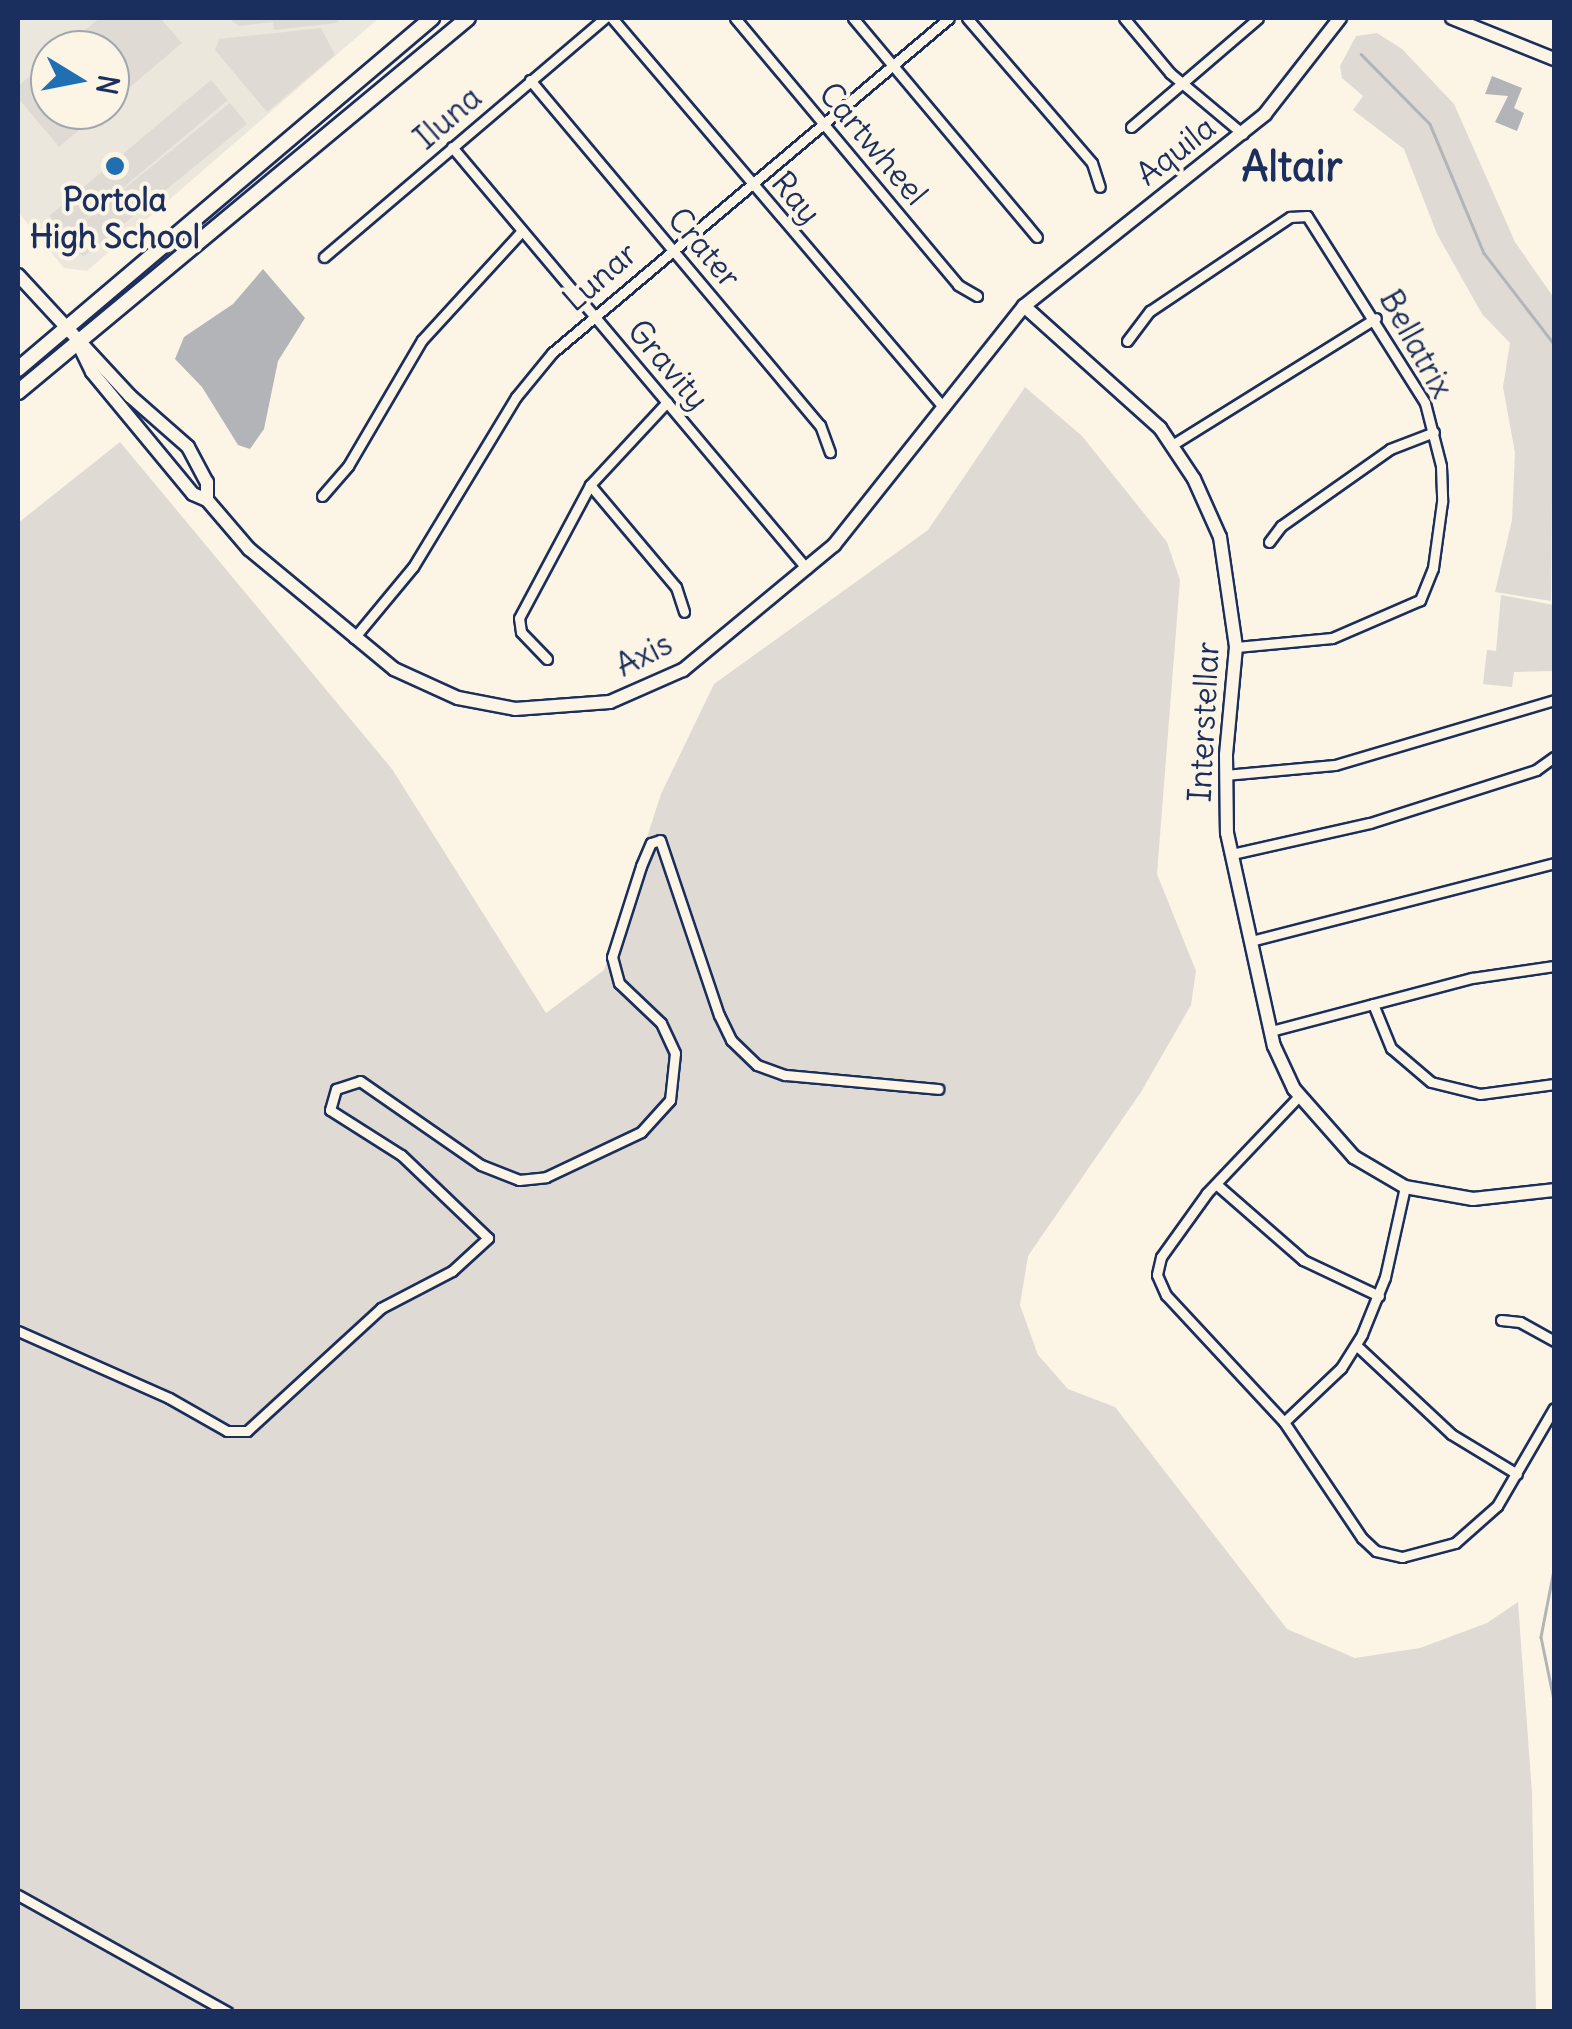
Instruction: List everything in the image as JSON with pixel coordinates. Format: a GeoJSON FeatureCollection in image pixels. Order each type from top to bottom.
{"type":"FeatureCollection","features":[{"type":"Feature","properties":{"kind":"main road"},"geometry":{"type":"LineString","coordinates":[[18,369],[432,18]]}},
{"type":"Feature","properties":{"kind":"main road"},"geometry":{"type":"LineString","coordinates":[[18,392],[468,18]]}},
{"type":"Feature","properties":{"kind":"street","name":"Iluna"},"geometry":{"type":"LineString","coordinates":[[324,258],[608,18]]}},
{"type":"Feature","properties":{"kind":"street","name":"Ray"},"geometry":{"type":"LineString","coordinates":[[608,18],[944,408]]}},
{"type":"Feature","properties":{"kind":"street","name":"Cartwheel"},"geometry":{"type":"LineString","coordinates":[[735,18],[958,284],[977,296]]}},
{"type":"Feature","properties":{"kind":"street"},"geometry":{"type":"LineString","coordinates":[[853,18],[1037,237]]}},
{"type":"Feature","properties":{"kind":"street","name":"Lunar"},"geometry":{"type":"LineString","coordinates":[[354,638],[414,566],[516,397],[593,314],[949,18]]}},
{"type":"Feature","properties":{"kind":"street"},"geometry":{"type":"LineString","coordinates":[[967,18],[1092,162],[1100,187]]}},
{"type":"Feature","properties":{"kind":"street"},"geometry":{"type":"LineString","coordinates":[[1124,18],[1183,83],[1243,134]]}},
{"type":"Feature","properties":{"kind":"street"},"geometry":{"type":"LineString","coordinates":[[1131,127],[1258,18]]}},
{"type":"Feature","properties":{"kind":"street","name":"Aquila"},"geometry":{"type":"LineString","coordinates":[[1024,306],[1243,134],[1291,86],[1340,18]]}},
{"type":"Feature","properties":{"kind":"street"},"geometry":{"type":"LineString","coordinates":[[1452,18],[1554,59]]}},
{"type":"Feature","properties":{"kind":"street","name":"Crater"},"geometry":{"type":"LineString","coordinates":[[530,80],[820,426],[830,452]]}},
{"type":"Feature","properties":{"kind":"street","name":"Gravity"},"geometry":{"type":"LineString","coordinates":[[452,147],[807,569]]}},
{"type":"Feature","properties":{"kind":"street","name":"Bellatrix"},"geometry":{"type":"LineString","coordinates":[[1127,341],[1150,311],[1298,214],[1313,220],[1425,403],[1441,466],[1439,538],[1420,600],[1332,638],[1236,647]]}},
{"type":"Feature","properties":{"kind":"street"},"geometry":{"type":"LineString","coordinates":[[322,496],[348,466],[422,340],[522,231]]}},
{"type":"Feature","properties":{"kind":"street"},"geometry":{"type":"LineString","coordinates":[[18,275],[78,343]]}},
{"type":"Feature","properties":{"kind":"street","name":"Axis"},"geometry":{"type":"LineString","coordinates":[[78,343],[92,372],[194,494],[207,500],[249,549],[354,638],[404,674],[458,698],[534,710],[584,707],[637,693],[683,670],[807,569],[852,526],[1024,306]]}},
{"type":"Feature","properties":{"kind":"street","name":"Interstellar"},"geometry":{"type":"LineString","coordinates":[[1024,306],[1140,405],[1172,445],[1220,537],[1236,647],[1226,775],[1232,854],[1270,1031],[1299,1096],[1354,1157],[1405,1187],[1473,1199],[1554,1190]]}},
{"type":"Feature","properties":{"kind":"street"},"geometry":{"type":"LineString","coordinates":[[1172,445],[1376,318]]}},
{"type":"Feature","properties":{"kind":"street","name":"Axis"},"geometry":{"type":"LineString","coordinates":[[78,343],[178,435],[198,461],[207,500]]}},
{"type":"Feature","properties":{"kind":"street"},"geometry":{"type":"LineString","coordinates":[[547,659],[521,632],[519,618],[590,485],[666,402]]}},
{"type":"Feature","properties":{"kind":"street"},"geometry":{"type":"LineString","coordinates":[[1269,542],[1281,526],[1390,449],[1434,432]]}},
{"type":"Feature","properties":{"kind":"street"},"geometry":{"type":"LineString","coordinates":[[159,450],[178,435]]}},
{"type":"Feature","properties":{"kind":"street"},"geometry":{"type":"LineString","coordinates":[[590,485],[676,587],[684,612]]}},
{"type":"Feature","properties":{"kind":"street"},"geometry":{"type":"LineString","coordinates":[[1226,775],[1334,764],[1554,700]]}},
{"type":"Feature","properties":{"kind":"street"},"geometry":{"type":"LineString","coordinates":[[1232,854],[1370,823],[1536,770],[1554,757]]}},
{"type":"Feature","properties":{"kind":"street"},"geometry":{"type":"LineString","coordinates":[[18,1331],[169,1398],[227,1431],[248,1431],[382,1308],[452,1271],[488,1238],[400,1155],[330,1110],[336,1090],[360,1081],[481,1165],[519,1180],[546,1177],[641,1132],[670,1100],[675,1053],[660,1022],[618,983],[612,957],[651,843],[660,840],[719,1015],[731,1040],[757,1065],[785,1075],[938,1089]]}},
{"type":"Feature","properties":{"kind":"street"},"geometry":{"type":"LineString","coordinates":[[1251,941],[1554,863]]}},
{"type":"Feature","properties":{"kind":"street"},"geometry":{"type":"LineString","coordinates":[[1270,1031],[1373,1004],[1554,966]]}},
{"type":"Feature","properties":{"kind":"street"},"geometry":{"type":"LineString","coordinates":[[1373,1004],[1391,1048],[1432,1082],[1480,1094],[1554,1084]]}},
{"type":"Feature","properties":{"kind":"street"},"geometry":{"type":"LineString","coordinates":[[1299,1096],[1216,1184],[1162,1257],[1157,1275],[1166,1294],[1284,1422],[1362,1538],[1388,1556],[1455,1542],[1498,1506],[1554,1408]]}},
{"type":"Feature","properties":{"kind":"street"},"geometry":{"type":"LineString","coordinates":[[1216,1184],[1303,1260],[1379,1296]]}},
{"type":"Feature","properties":{"kind":"street"},"geometry":{"type":"LineString","coordinates":[[1284,1422],[1324,1388],[1356,1344],[1379,1296],[1405,1187]]}},
{"type":"Feature","properties":{"kind":"street"},"geometry":{"type":"LineString","coordinates":[[1501,1320],[1520,1322],[1554,1341]]}},
{"type":"Feature","properties":{"kind":"street"},"geometry":{"type":"LineString","coordinates":[[1356,1344],[1451,1434],[1516,1474]]}},
{"type":"Feature","properties":{"kind":"street"},"geometry":{"type":"LineString","coordinates":[[18,1895],[227,2012]]}},
{"type":"Feature","properties":{"kind":"shaded area","name":"Portola High School"},"geometry":{"type":"Polygon","coordinates":[[[18,18],[379,18],[87,271],[64,268],[18,212],[18,18]]]}},
{"type":"Feature","properties":{"kind":"shaded area"},"geometry":{"type":"Polygon","coordinates":[[[100,18],[160,18],[182,43],[130,87],[130,30],[85,30],[100,18]]]}},
{"type":"Feature","properties":{"kind":"shaded area"},"geometry":{"type":"Polygon","coordinates":[[[228,18],[341,18],[337,23],[274,30],[273,22],[239,26],[228,18]]]}},
{"type":"Feature","properties":{"kind":"shaded area"},"geometry":{"type":"Polygon","coordinates":[[[321,28],[335,55],[267,112],[215,50],[219,39],[321,28]]]}},
{"type":"Feature","properties":{"kind":"shaded area"},"geometry":{"type":"Polygon","coordinates":[[[1377,33],[1402,49],[1454,104],[1515,242],[1554,298],[1551,601],[1495,592],[1512,520],[1515,453],[1503,387],[1510,343],[1482,314],[1437,234],[1404,149],[1353,110],[1363,96],[1342,78],[1340,66],[1356,36],[1377,33]]]}},
{"type":"Feature","properties":{"kind":"shaded area"},"geometry":{"type":"Polygon","coordinates":[[[30,76],[30,112],[18,98],[18,86],[30,76]]]}},
{"type":"Feature","properties":{"kind":"shaded area"},"geometry":{"type":"Polygon","coordinates":[[[1492,76],[1522,88],[1514,108],[1524,113],[1517,131],[1495,122],[1508,96],[1485,94],[1492,76]]]}},
{"type":"Feature","properties":{"kind":"shaded area"},"geometry":{"type":"Polygon","coordinates":[[[211,80],[228,100],[66,236],[49,216],[211,80]]]}},
{"type":"Feature","properties":{"kind":"shaded area"},"geometry":{"type":"Polygon","coordinates":[[[230,103],[247,124],[83,257],[66,236],[230,103]]]}},
{"type":"Feature","properties":{"kind":"shaded area"},"geometry":{"type":"Polygon","coordinates":[[[45,130],[79,130],[59,147],[45,130]]]}},
{"type":"Feature","properties":{"kind":"shaded area"},"geometry":{"type":"Polygon","coordinates":[[[263,269],[305,318],[278,361],[264,429],[250,449],[238,445],[202,387],[175,359],[184,337],[233,304],[263,269]]]}},
{"type":"Feature","properties":{"kind":"shaded area"},"geometry":{"type":"Polygon","coordinates":[[[1025,387],[1082,436],[1167,542],[1180,580],[1157,874],[1196,971],[1191,1005],[1141,1092],[1028,1256],[1020,1305],[1038,1355],[1068,1389],[1115,1407],[1287,1629],[1355,1658],[1420,1648],[1487,1623],[1518,1602],[1532,1793],[1536,2011],[18,2011],[18,523],[120,442],[392,769],[546,1013],[604,970],[661,794],[714,684],[928,530],[1025,387]]]}},
{"type":"Feature","properties":{"kind":"shaded area"},"geometry":{"type":"Polygon","coordinates":[[[1501,595],[1554,605],[1554,671],[1514,672],[1512,687],[1483,684],[1487,650],[1496,651],[1501,595]]]}},
{"type":"Feature","properties":{"kind":"waterway"},"geometry":{"type":"LineString","coordinates":[[1361,54],[1430,124],[1484,253],[1554,344]]}},
{"type":"Feature","properties":{"kind":"waterway"},"geometry":{"type":"LineString","coordinates":[[1554,1570],[1541,1637],[1554,1700]]}},
{"type":"Feature","properties":{"kind":"place","name":"Portola High School"},"geometry":{"type":"Point","coordinates":[115,166]}},
{"type":"Feature","properties":{"kind":"district","name":"Altair"},"geometry":{"type":"Point","coordinates":[1292,166]}}]}
